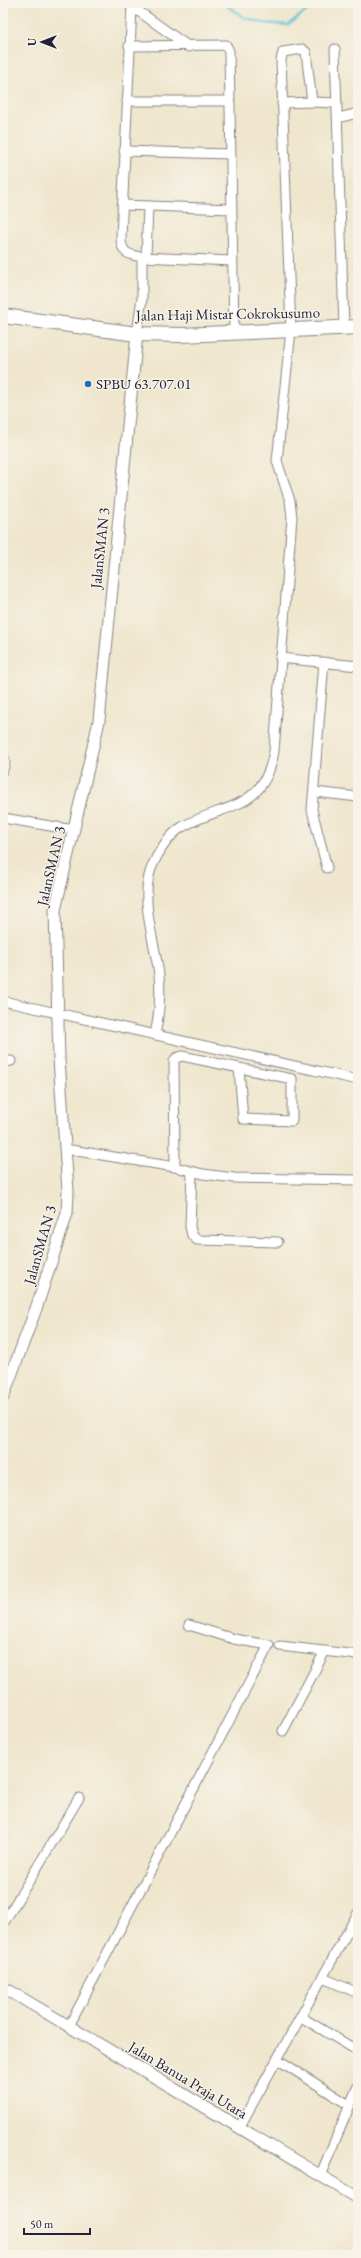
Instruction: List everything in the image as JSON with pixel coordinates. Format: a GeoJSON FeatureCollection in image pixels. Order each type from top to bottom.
{"type":"FeatureCollection","features":[{"type":"Feature","properties":{"kind":"main road","name":"Jalan Haji Mistar Cokrokusumo"},"geometry":{"type":"LineString","coordinates":[[3,316],[137,334],[358,327]]}},
{"type":"Feature","properties":{"kind":"street"},"geometry":{"type":"LineString","coordinates":[[129,5],[129,46],[121,246],[124,252],[129,255],[232,261]]}},
{"type":"Feature","properties":{"kind":"street"},"geometry":{"type":"LineString","coordinates":[[129,5],[189,47]]}},
{"type":"Feature","properties":{"kind":"street"},"geometry":{"type":"LineString","coordinates":[[129,46],[226,46],[230,57],[229,101],[234,332]]}},
{"type":"Feature","properties":{"kind":"street"},"geometry":{"type":"LineString","coordinates":[[155,1036],[159,1008],[159,976],[148,917],[148,881],[152,867],[164,844],[177,831],[196,820],[236,806],[247,799],[260,786],[269,773],[274,751],[292,517],[290,501],[278,471],[277,444],[291,330],[282,103],[281,60],[283,52],[295,48],[302,49],[306,52],[312,102]]}},
{"type":"Feature","properties":{"kind":"street"},"geometry":{"type":"LineString","coordinates":[[335,49],[344,327]]}},
{"type":"Feature","properties":{"kind":"street"},"geometry":{"type":"LineString","coordinates":[[127,101],[229,101]]}},
{"type":"Feature","properties":{"kind":"street"},"geometry":{"type":"LineString","coordinates":[[282,103],[312,102],[337,104]]}},
{"type":"Feature","properties":{"kind":"street"},"geometry":{"type":"LineString","coordinates":[[338,118],[358,113]]}},
{"type":"Feature","properties":{"kind":"street"},"geometry":{"type":"LineString","coordinates":[[124,151],[230,154]]}},
{"type":"Feature","properties":{"kind":"street"},"geometry":{"type":"LineString","coordinates":[[122,205],[231,208]]}},
{"type":"Feature","properties":{"kind":"street"},"geometry":{"type":"LineString","coordinates":[[137,334],[142,298],[148,206]]}},
{"type":"Feature","properties":{"kind":"street","name":"JalanSMAN 3"},"geometry":{"type":"LineString","coordinates":[[3,1396],[38,1306],[66,1221],[68,1191],[55,910],[61,878],[74,830],[99,721],[137,334]]}},
{"type":"Feature","properties":{"kind":"street"},"geometry":{"type":"LineString","coordinates":[[280,658],[358,666]]}},
{"type":"Feature","properties":{"kind":"street"},"geometry":{"type":"LineString","coordinates":[[324,662],[312,810],[327,868]]}},
{"type":"Feature","properties":{"kind":"street"},"geometry":{"type":"LineString","coordinates":[[3,756],[5,762],[3,770]]}},
{"type":"Feature","properties":{"kind":"street"},"geometry":{"type":"LineString","coordinates":[[314,792],[358,797]]}},
{"type":"Feature","properties":{"kind":"street"},"geometry":{"type":"LineString","coordinates":[[3,818],[74,830]]}},
{"type":"Feature","properties":{"kind":"street"},"geometry":{"type":"LineString","coordinates":[[3,1001],[59,1015],[358,1080]]}},
{"type":"Feature","properties":{"kind":"street"},"geometry":{"type":"LineString","coordinates":[[175,1167],[174,1061],[176,1058],[182,1056],[292,1079],[292,1120],[243,1119],[238,1068]]}},
{"type":"Feature","properties":{"kind":"street"},"geometry":{"type":"LineString","coordinates":[[65,1149],[234,1178],[358,1180]]}},
{"type":"Feature","properties":{"kind":"street"},"geometry":{"type":"LineString","coordinates":[[192,1172],[190,1227],[192,1235],[197,1240],[278,1242]]}},
{"type":"Feature","properties":{"kind":"street"},"geometry":{"type":"LineString","coordinates":[[69,2026],[268,1645],[234,1639],[189,1625]]}},
{"type":"Feature","properties":{"kind":"street"},"geometry":{"type":"LineString","coordinates":[[280,1646],[358,1655]]}},
{"type":"Feature","properties":{"kind":"street"},"geometry":{"type":"LineString","coordinates":[[284,1731],[325,1651]]}},
{"type":"Feature","properties":{"kind":"street"},"geometry":{"type":"LineString","coordinates":[[3,1924],[79,1798]]}},
{"type":"Feature","properties":{"kind":"street"},"geometry":{"type":"LineString","coordinates":[[238,2128],[323,1978],[354,1930],[358,1913]]}},
{"type":"Feature","properties":{"kind":"street"},"geometry":{"type":"LineString","coordinates":[[323,1978],[358,1993]]}},
{"type":"Feature","properties":{"kind":"street","name":"Jalan Banua Praja Utara"},"geometry":{"type":"LineString","coordinates":[[3,1987],[358,2198]]}},
{"type":"Feature","properties":{"kind":"street"},"geometry":{"type":"LineString","coordinates":[[301,2017],[358,2051]]}},
{"type":"Feature","properties":{"kind":"street"},"geometry":{"type":"LineString","coordinates":[[277,2059],[349,2105]]}},
{"type":"Feature","properties":{"kind":"street"},"geometry":{"type":"LineString","coordinates":[[320,2176],[358,2086]]}},
{"type":"Feature","properties":{"kind":"waterway"},"geometry":{"type":"LineString","coordinates":[[223,3],[245,18],[264,23],[288,25],[317,3]]}},
{"type":"Feature","properties":{"kind":"place","name":"SPBU 63.707.01"},"geometry":{"type":"Point","coordinates":[88,384]}}]}
